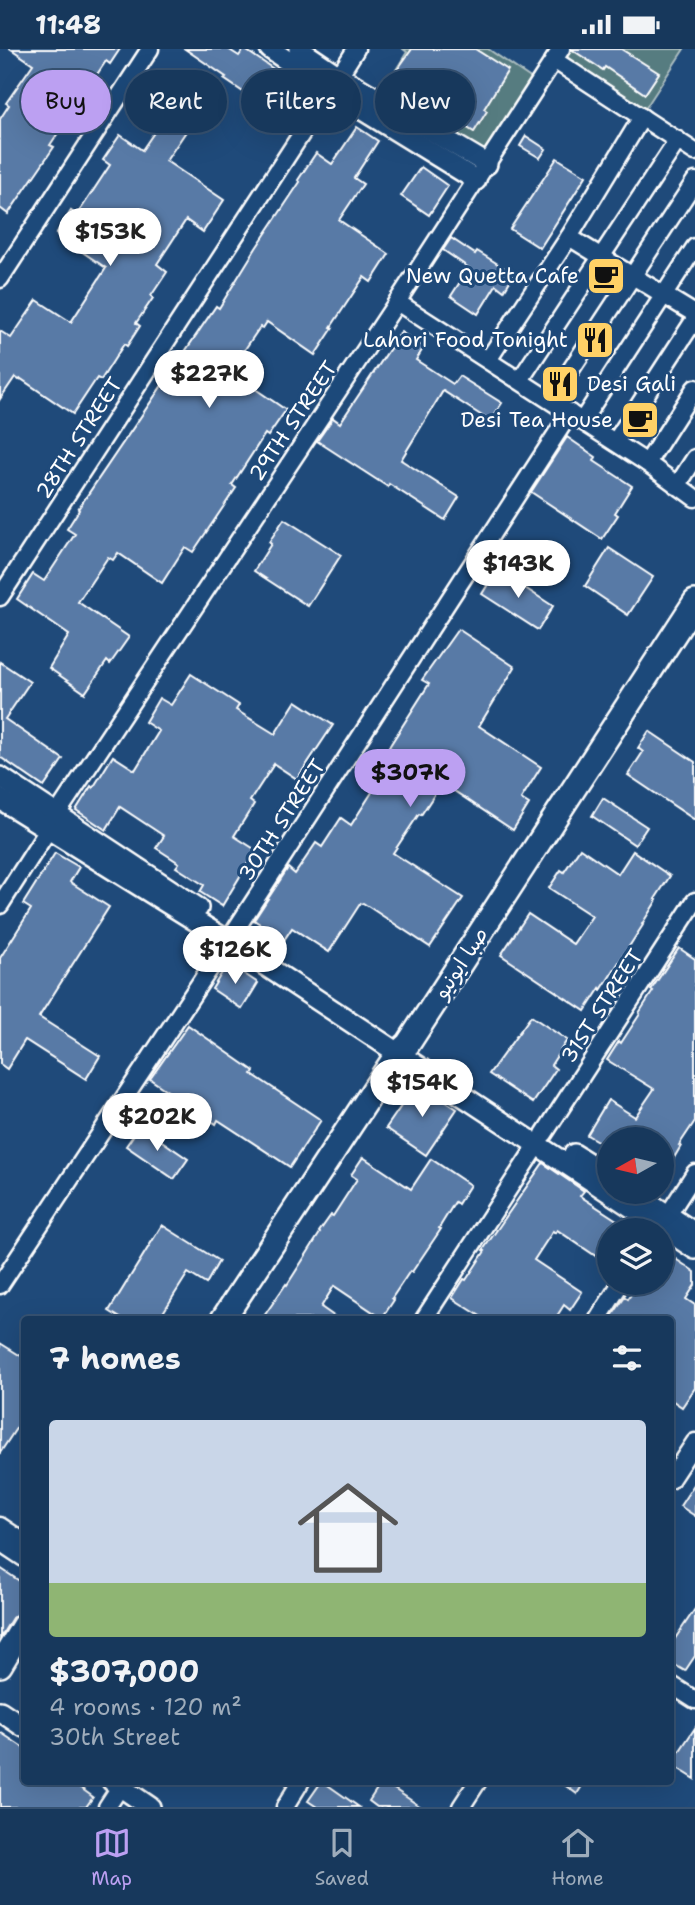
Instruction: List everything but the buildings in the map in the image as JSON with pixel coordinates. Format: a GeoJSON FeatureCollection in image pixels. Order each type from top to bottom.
{"type":"FeatureCollection","features":[{"type":"Feature","properties":{"kind":"main road","name":"صبا ایونیو"},"geometry":{"type":"LineString","coordinates":[[239,1316],[695,602]]}},
{"type":"Feature","properties":{"kind":"main road","name":"صبا ایونیو"},"geometry":{"type":"LineString","coordinates":[[225,1316],[408,1051],[695,625]]}},
{"type":"Feature","properties":{"kind":"main road"},"geometry":{"type":"LineString","coordinates":[[0,1665],[21,1630]]}},
{"type":"Feature","properties":{"kind":"main road"},"geometry":{"type":"LineString","coordinates":[[0,1683],[21,1649]]}},
{"type":"Feature","properties":{"kind":"street"},"geometry":{"type":"LineString","coordinates":[[0,279],[150,49]]}},
{"type":"Feature","properties":{"kind":"street"},"geometry":{"type":"LineString","coordinates":[[270,49],[310,70]]}},
{"type":"Feature","properties":{"kind":"street"},"geometry":{"type":"LineString","coordinates":[[299,49],[321,70]]}},
{"type":"Feature","properties":{"kind":"street","name":"28TH STREET"},"geometry":{"type":"LineString","coordinates":[[343,70],[356,49]]}},
{"type":"Feature","properties":{"kind":"street"},"geometry":{"type":"LineString","coordinates":[[558,55],[695,152]]}},
{"type":"Feature","properties":{"kind":"street","name":"29TH STREET"},"geometry":{"type":"LineString","coordinates":[[0,905],[558,55]]}},
{"type":"Feature","properties":{"kind":"street"},"geometry":{"type":"LineString","coordinates":[[361,99],[481,172]]}},
{"type":"Feature","properties":{"kind":"street"},"geometry":{"type":"LineString","coordinates":[[488,360],[569,237],[642,117]]}},
{"type":"Feature","properties":{"kind":"street","name":"28TH STREET"},"geometry":{"type":"LineString","coordinates":[[0,597],[302,133]]}},
{"type":"Feature","properties":{"kind":"street"},"geometry":{"type":"LineString","coordinates":[[520,380],[678,140]]}},
{"type":"Feature","properties":{"kind":"street"},"geometry":{"type":"LineString","coordinates":[[551,400],[695,181]]}},
{"type":"Feature","properties":{"kind":"street"},"geometry":{"type":"LineString","coordinates":[[569,237],[695,317],[615,442]]}},
{"type":"Feature","properties":{"kind":"street","name":"30TH STREET"},"geometry":{"type":"LineString","coordinates":[[0,1285],[576,417],[695,247]]}},
{"type":"Feature","properties":{"kind":"street"},"geometry":{"type":"LineString","coordinates":[[397,302],[648,463],[695,498]]}},
{"type":"Feature","properties":{"kind":"street"},"geometry":{"type":"LineString","coordinates":[[648,463],[695,388]]}},
{"type":"Feature","properties":{"kind":"street"},"geometry":{"type":"LineString","coordinates":[[677,486],[695,459]]}},
{"type":"Feature","properties":{"kind":"street"},"geometry":{"type":"LineString","coordinates":[[0,777],[53,822],[408,1051],[653,1218]]}},
{"type":"Feature","properties":{"kind":"street"},"geometry":{"type":"LineString","coordinates":[[0,799],[53,822]]}},
{"type":"Feature","properties":{"kind":"street","name":"31ST STREET"},"geometry":{"type":"LineString","coordinates":[[426,1316],[695,901]]}},
{"type":"Feature","properties":{"kind":"street"},"geometry":{"type":"LineString","coordinates":[[540,1139],[597,1170]]}},
{"type":"Feature","properties":{"kind":"street"},"geometry":{"type":"LineString","coordinates":[[664,1218],[695,1173]]}},
{"type":"Feature","properties":{"kind":"street"},"geometry":{"type":"LineString","coordinates":[[643,1204],[656,1218]]}},
{"type":"Feature","properties":{"kind":"street"},"geometry":{"type":"LineString","coordinates":[[674,1227],[695,1233]]}},
{"type":"Feature","properties":{"kind":"street"},"geometry":{"type":"LineString","coordinates":[[674,1233],[695,1249]]}},
{"type":"Feature","properties":{"kind":"street"},"geometry":{"type":"LineString","coordinates":[[600,1316],[613,1295]]}},
{"type":"Feature","properties":{"kind":"street"},"geometry":{"type":"LineString","coordinates":[[674,1474],[695,1442]]}},
{"type":"Feature","properties":{"kind":"street"},"geometry":{"type":"LineString","coordinates":[[0,1526],[21,1540]]}},
{"type":"Feature","properties":{"kind":"street"},"geometry":{"type":"LineString","coordinates":[[0,1542],[21,1556]]}},
{"type":"Feature","properties":{"kind":"street"},"geometry":{"type":"LineString","coordinates":[[674,1686],[695,1700]]}},
{"type":"Feature","properties":{"kind":"street"},"geometry":{"type":"LineString","coordinates":[[0,1711],[21,1725]]}},
{"type":"Feature","properties":{"kind":"street"},"geometry":{"type":"LineString","coordinates":[[107,1807],[118,1785]]}},
{"type":"Feature","properties":{"kind":"street"},"geometry":{"type":"LineString","coordinates":[[122,1785],[150,1807]]}},
{"type":"Feature","properties":{"kind":"street"},"geometry":{"type":"LineString","coordinates":[[285,1807],[299,1785]]}},
{"type":"Feature","properties":{"kind":"street"},"geometry":{"type":"LineString","coordinates":[[461,1807],[475,1785]]}},
{"type":"Feature","properties":{"kind":"green space"},"geometry":{"type":"Polygon","coordinates":[[[403,49],[488,49],[532,79],[484,157],[445,133],[475,133],[475,70],[396,70],[407,52],[403,49]]]}},
{"type":"Feature","properties":{"kind":"green space"},"geometry":{"type":"Polygon","coordinates":[[[568,49],[684,49],[645,109],[561,59],[568,49]]]}},
{"type":"Feature","properties":{"kind":"place","name":"New Quetta Cafe"},"geometry":{"type":"Point","coordinates":[606,276]}},
{"type":"Feature","properties":{"kind":"place","name":"Lahori Food Tonight"},"geometry":{"type":"Point","coordinates":[595,340]}},
{"type":"Feature","properties":{"kind":"place","name":"Desi Gali"},"geometry":{"type":"Point","coordinates":[560,384]}},
{"type":"Feature","properties":{"kind":"place","name":"Desi Tea House"},"geometry":{"type":"Point","coordinates":[640,420]}}]}
